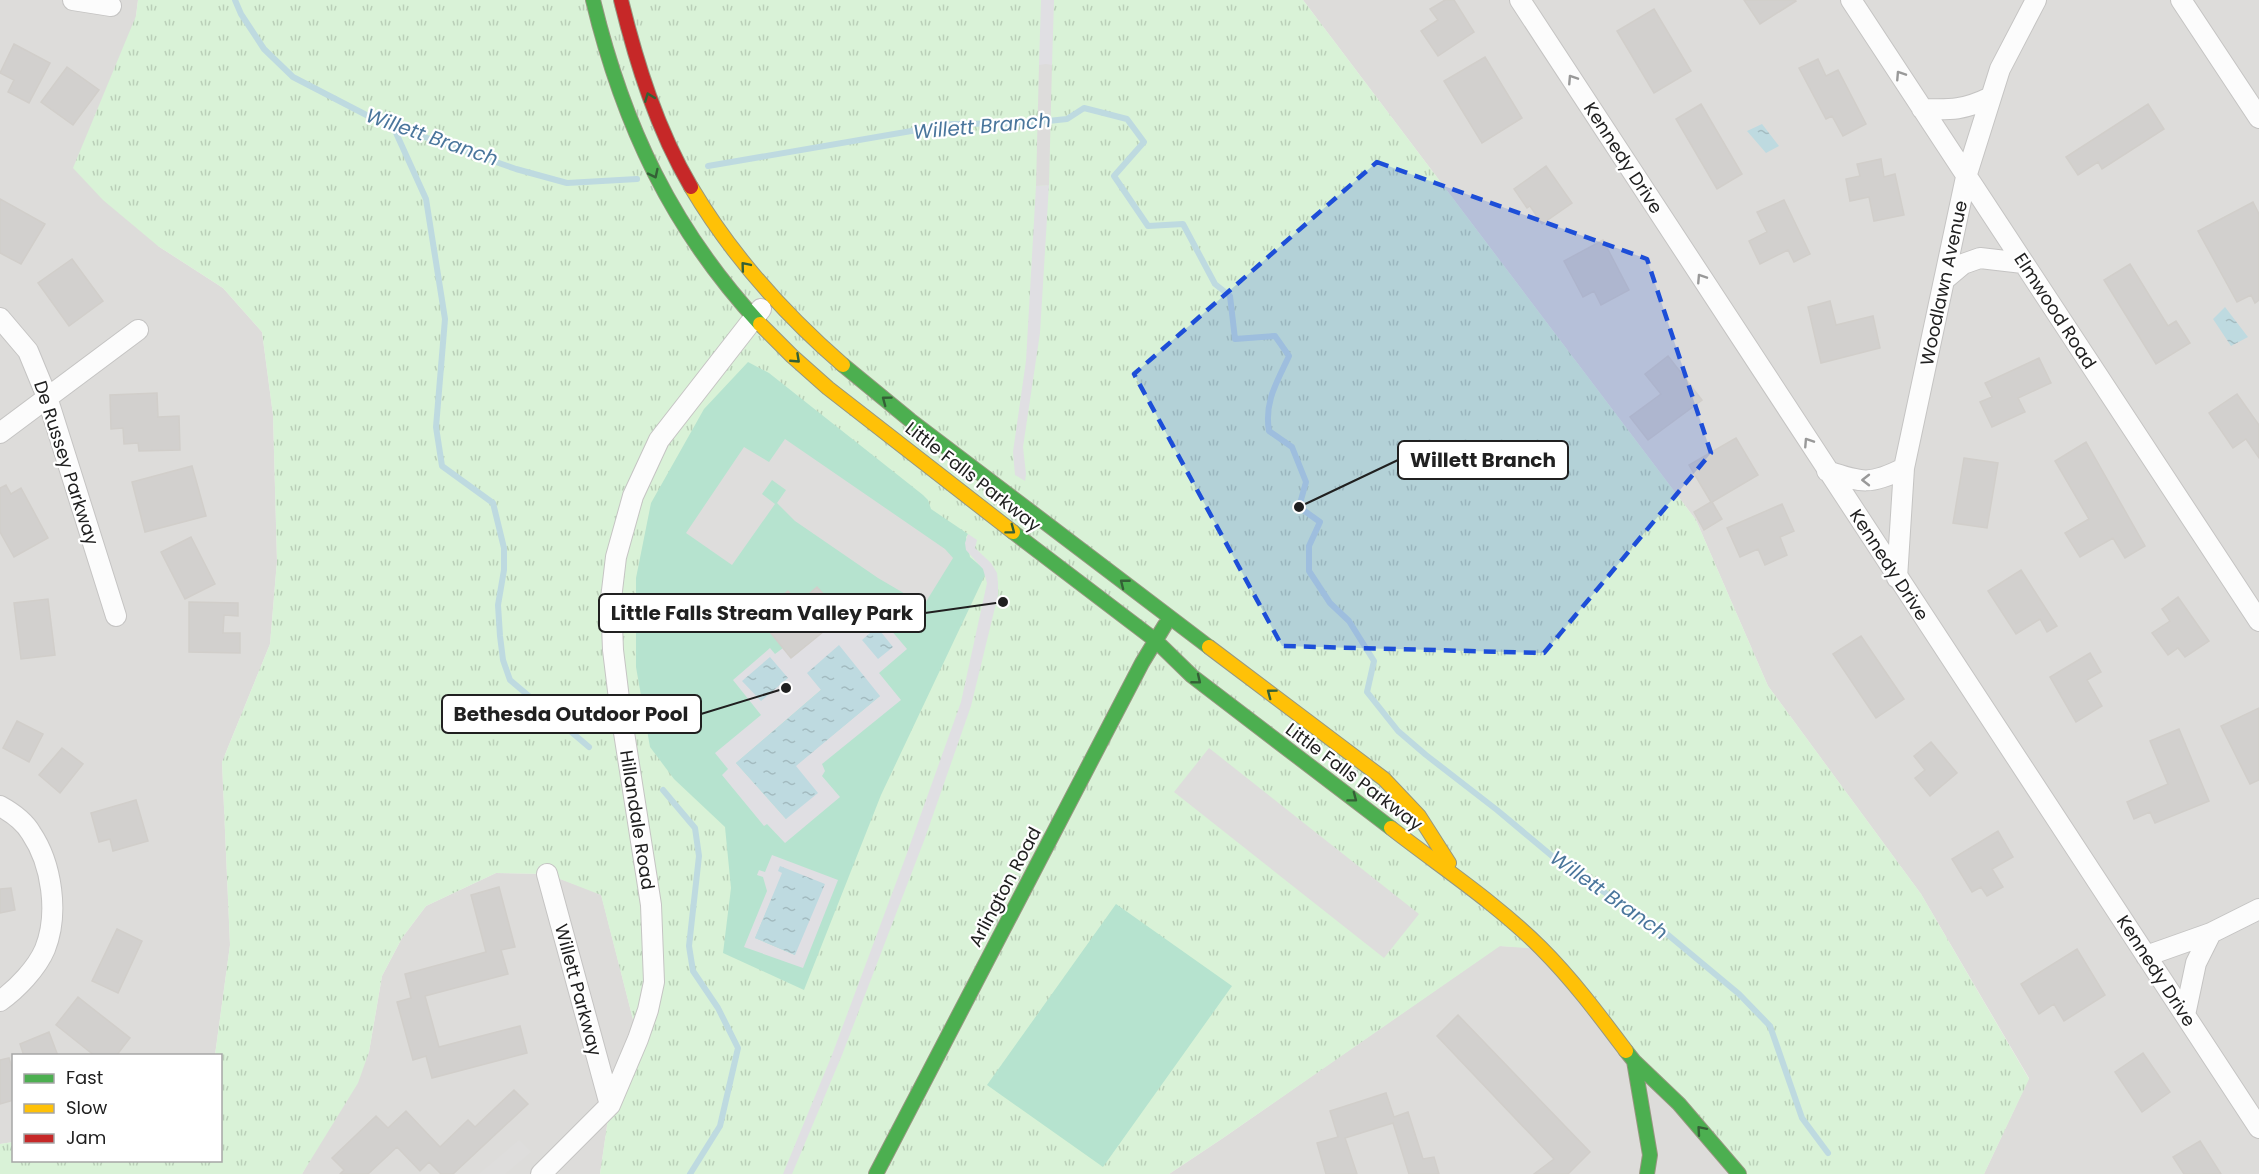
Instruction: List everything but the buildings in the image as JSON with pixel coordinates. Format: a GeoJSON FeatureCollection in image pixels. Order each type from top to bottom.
{"type":"FeatureCollection","features":[{"type":"Feature","properties":{"kind":"main road","name":"Little Falls Parkway"},"geometry":{"type":"LineString","coordinates":[[593,0],[599,29],[618,90],[633,131],[657,180],[692,239],[721,279],[754,318],[808,371],[843,399],[1155,640],[1192,676],[1500,912],[1541,948],[1586,998],[1634,1061],[1679,1104],[1739,1174]]}},
{"type":"Feature","properties":{"kind":"main road","name":"Little Falls Parkway"},"geometry":{"type":"LineString","coordinates":[[621,0],[627,32],[648,98],[678,165],[711,219],[739,258],[771,296],[820,345],[877,394],[1384,779],[1419,816],[1459,880]]}},
{"type":"Feature","properties":{"kind":"main road","name":"Arlington Road"},"geometry":{"type":"LineString","coordinates":[[876,1174],[1155,640],[1170,618]]}},
{"type":"Feature","properties":{"kind":"main road"},"geometry":{"type":"LineString","coordinates":[[1634,1061],[1650,1155],[1647,1174]]}},
{"type":"Feature","properties":{"kind":"street"},"geometry":{"type":"LineString","coordinates":[[73,0],[111,6]]}},
{"type":"Feature","properties":{"kind":"street","name":"Kennedy Drive"},"geometry":{"type":"LineString","coordinates":[[1521,0],[1827,471],[2259,1128]]}},
{"type":"Feature","properties":{"kind":"street","name":"Elmwood Road"},"geometry":{"type":"LineString","coordinates":[[1851,0],[2259,621]]}},
{"type":"Feature","properties":{"kind":"street","name":"Woodlawn Avenue"},"geometry":{"type":"LineString","coordinates":[[1898,578],[1904,468],[1966,177],[2000,69],[2036,0]]}},
{"type":"Feature","properties":{"kind":"street"},"geometry":{"type":"LineString","coordinates":[[2181,0],[2259,118]]}},
{"type":"Feature","properties":{"kind":"street"},"geometry":{"type":"LineString","coordinates":[[1922,109],[1953,110],[1969,107],[1991,97]]}},
{"type":"Feature","properties":{"kind":"street"},"geometry":{"type":"LineString","coordinates":[[1944,280],[1963,264],[1980,258],[2023,263]]}},
{"type":"Feature","properties":{"kind":"street","name":"Hillandale Road"},"geometry":{"type":"LineString","coordinates":[[541,1174],[610,1105],[638,1039],[654,982],[651,905],[613,650],[611,599],[616,557],[633,496],[658,440],[771,296]]}},
{"type":"Feature","properties":{"kind":"street","name":"De Russey Parkway"},"geometry":{"type":"LineString","coordinates":[[0,318],[28,351],[47,398],[116,616]]}},
{"type":"Feature","properties":{"kind":"street"},"geometry":{"type":"LineString","coordinates":[[0,433],[138,330]]}},
{"type":"Feature","properties":{"kind":"street"},"geometry":{"type":"LineString","coordinates":[[1827,471],[1850,479],[1866,481],[1883,479],[1904,468]]}},
{"type":"Feature","properties":{"kind":"street"},"geometry":{"type":"LineString","coordinates":[[0,806],[31,831],[58,896],[45,949],[33,970],[0,1001]]}},
{"type":"Feature","properties":{"kind":"street","name":"Willett Parkway"},"geometry":{"type":"LineString","coordinates":[[547,874],[610,1105]]}},
{"type":"Feature","properties":{"kind":"street"},"geometry":{"type":"LineString","coordinates":[[2146,957],[2211,933],[2259,909]]}},
{"type":"Feature","properties":{"kind":"street"},"geometry":{"type":"LineString","coordinates":[[2185,1015],[2196,963],[2211,933]]}},
{"type":"Feature","properties":{"kind":"highlighted area"},"geometry":{"type":"Polygon","coordinates":[[[1377,162],[1647,259],[1711,453],[1544,653],[1282,646],[1134,374],[1377,162]]]}},
{"type":"Feature","properties":{"kind":"shaded area"},"geometry":{"type":"Polygon","coordinates":[[[0,0],[138,0],[136,16],[158,246],[223,288],[262,332],[273,415],[277,561],[270,644],[222,762],[230,945],[215,1054],[12,1054],[12,1142],[0,1144],[0,0]]]}},
{"type":"Feature","properties":{"kind":"shaded area"},"geometry":{"type":"Polygon","coordinates":[[[1041,0],[1054,0],[1052,65],[1039,65],[1041,0]]]}},
{"type":"Feature","properties":{"kind":"shaded area"},"geometry":{"type":"Polygon","coordinates":[[[1303,0],[2259,0],[2259,1174],[1984,1174],[2029,1078],[1921,894],[1768,686],[1696,520],[1303,0]]]}},
{"type":"Feature","properties":{"kind":"shaded area"},"geometry":{"type":"Polygon","coordinates":[[[1049,185],[1040,333],[1023,447],[1025,481],[1015,475],[1013,452],[1026,361],[1036,186],[1049,185]]]}},
{"type":"Feature","properties":{"kind":"shaded area"},"geometry":{"type":"Polygon","coordinates":[[[785,439],[945,549],[953,558],[924,605],[878,578],[795,521],[777,503],[786,490],[772,480],[762,494],[775,504],[732,565],[686,533],[744,447],[769,462],[785,439]]]}},
{"type":"Feature","properties":{"kind":"shaded area"},"geometry":{"type":"Polygon","coordinates":[[[968,534],[977,540],[975,548],[991,563],[997,573],[998,583],[998,595],[971,706],[925,838],[842,1055],[792,1174],[783,1174],[832,1055],[961,702],[987,583],[983,569],[966,550],[965,543],[968,534]]]}},
{"type":"Feature","properties":{"kind":"shaded area"},"geometry":{"type":"Polygon","coordinates":[[[856,605],[870,623],[879,616],[907,649],[879,673],[901,700],[822,764],[825,771],[822,776],[840,797],[785,843],[767,824],[764,826],[722,775],[728,769],[715,753],[761,715],[733,680],[770,648],[775,654],[783,648],[791,658],[856,605]],[[822,689],[736,763],[786,819],[795,766],[880,696],[822,689]]]}},
{"type":"Feature","properties":{"kind":"shaded area"},"geometry":{"type":"Polygon","coordinates":[[[1209,748],[1419,914],[1384,958],[1174,792],[1209,748]]]}},
{"type":"Feature","properties":{"kind":"shaded area"},"geometry":{"type":"Polygon","coordinates":[[[772,855],[838,880],[803,968],[744,947],[767,891],[763,877],[757,875],[759,870],[765,872],[772,855]],[[783,873],[755,938],[795,955],[783,873]]]}},
{"type":"Feature","properties":{"kind":"shaded area"},"geometry":{"type":"Polygon","coordinates":[[[496,873],[547,874],[601,894],[638,1039],[610,1105],[600,1174],[302,1174],[369,1052],[382,976],[402,938],[426,906],[496,873]]]}},
{"type":"Feature","properties":{"kind":"shaded area"},"geometry":{"type":"Polygon","coordinates":[[[1499,946],[1541,948],[1739,1174],[1169,1174],[1223,1138],[1499,946]]]}},
{"type":"Feature","properties":{"kind":"shaded area"},"geometry":{"type":"Polygon","coordinates":[[[519,1140],[531,1152],[505,1174],[479,1174],[519,1140]]]}},
{"type":"Feature","properties":{"kind":"green space"},"geometry":{"type":"Polygon","coordinates":[[[138,0],[1303,0],[1696,520],[1768,686],[1921,894],[2029,1079],[1984,1174],[1739,1174],[1541,949],[1500,946],[1169,1174],[600,1174],[610,1105],[638,1039],[601,895],[547,874],[496,873],[426,906],[402,938],[382,976],[369,1052],[358,1083],[302,1174],[0,1174],[0,1144],[12,1142],[12,1162],[222,1162],[222,1054],[215,1054],[230,945],[222,762],[270,644],[277,561],[273,415],[262,332],[223,288],[158,246],[103,200],[73,168],[136,16],[138,0]]]}},
{"type":"Feature","properties":{"kind":"green space"},"geometry":{"type":"Polygon","coordinates":[[[748,362],[769,373],[923,495],[928,500],[931,509],[968,534],[966,537],[970,557],[986,573],[881,795],[804,990],[723,953],[731,888],[725,827],[674,779],[650,747],[636,667],[636,578],[651,503],[704,409],[748,362]]]}},
{"type":"Feature","properties":{"kind":"green space"},"geometry":{"type":"Polygon","coordinates":[[[1116,904],[1232,986],[1103,1167],[987,1085],[1116,904]]]}},
{"type":"Feature","properties":{"kind":"water"},"geometry":{"type":"Polygon","coordinates":[[[1762,124],[1779,146],[1766,153],[1747,131],[1762,124]]]}},
{"type":"Feature","properties":{"kind":"water"},"geometry":{"type":"Polygon","coordinates":[[[2225,307],[2248,337],[2231,346],[2213,319],[2225,307]]]}},
{"type":"Feature","properties":{"kind":"water"},"geometry":{"type":"Polygon","coordinates":[[[877,627],[893,647],[878,659],[862,640],[877,627]]]}},
{"type":"Feature","properties":{"kind":"water"},"geometry":{"type":"Polygon","coordinates":[[[839,645],[880,696],[796,766],[818,793],[786,819],[736,763],[821,690],[807,673],[839,645]]]}},
{"type":"Feature","properties":{"kind":"water"},"geometry":{"type":"Polygon","coordinates":[[[770,657],[788,678],[761,701],[742,681],[770,657]]]}},
{"type":"Feature","properties":{"kind":"water"},"geometry":{"type":"Polygon","coordinates":[[[780,866],[825,884],[795,955],[755,938],[782,873],[778,871],[780,866]]]}},
{"type":"Feature","properties":{"kind":"pier"},"geometry":{"type":"Polygon","coordinates":[[[1039,65],[1052,65],[1049,185],[1036,186],[1039,65]]]}},
{"type":"Feature","properties":{"kind":"waterway","name":"Willett Branch"},"geometry":{"type":"LineString","coordinates":[[235,0],[241,14],[264,49],[293,77],[376,120],[516,169],[567,183],[637,179]]}},
{"type":"Feature","properties":{"kind":"waterway","name":"Willett Branch"},"geometry":{"type":"LineString","coordinates":[[708,166],[952,124],[1029,123],[1067,119],[1084,108],[1127,119],[1144,142],[1114,176],[1148,226],[1183,224],[1215,284],[1230,296],[1235,339],[1275,336],[1289,356],[1270,401],[1269,431],[1292,447],[1306,482],[1299,507],[1320,522],[1309,546],[1309,571],[1330,603],[1349,621],[1374,661],[1367,692],[1398,731],[1426,755],[1564,866],[1661,929],[1739,994],[1770,1026],[1802,1118],[1828,1153]]}},
{"type":"Feature","properties":{"kind":"waterway"},"geometry":{"type":"LineString","coordinates":[[392,124],[426,199],[445,319],[436,427],[442,466],[493,503],[504,548],[504,570],[498,605],[503,660],[510,680],[589,747]]}},
{"type":"Feature","properties":{"kind":"waterway"},"geometry":{"type":"LineString","coordinates":[[663,790],[695,828],[699,856],[689,946],[693,971],[718,1008],[738,1048],[720,1126],[690,1174]]}},
{"type":"Feature","properties":{"kind":"traffic: fast"},"geometry":{"type":"LineString","coordinates":[[593,0],[619,90],[655,173],[676,213],[701,251],[760,324]]}},
{"type":"Feature","properties":{"kind":"traffic: fast"},"geometry":{"type":"LineString","coordinates":[[843,365],[910,420],[1209,647]]}},
{"type":"Feature","properties":{"kind":"traffic: fast"},"geometry":{"type":"LineString","coordinates":[[1013,532],[1155,640],[1192,676],[1391,828]]}},
{"type":"Feature","properties":{"kind":"traffic: fast"},"geometry":{"type":"LineString","coordinates":[[876,1174],[1142,663],[1165,625]]}},
{"type":"Feature","properties":{"kind":"traffic: fast"},"geometry":{"type":"LineString","coordinates":[[1626,1051],[1679,1104],[1739,1174]]}},
{"type":"Feature","properties":{"kind":"traffic: fast"},"geometry":{"type":"LineString","coordinates":[[1634,1061],[1650,1155],[1647,1174]]}},
{"type":"Feature","properties":{"kind":"traffic: slow"},"geometry":{"type":"LineString","coordinates":[[691,187],[741,260],[779,304],[843,365]]}},
{"type":"Feature","properties":{"kind":"traffic: slow"},"geometry":{"type":"LineString","coordinates":[[760,324],[828,388],[1013,532]]}},
{"type":"Feature","properties":{"kind":"traffic: slow"},"geometry":{"type":"LineString","coordinates":[[1209,647],[1384,779],[1419,816],[1449,863]]}},
{"type":"Feature","properties":{"kind":"traffic: slow"},"geometry":{"type":"LineString","coordinates":[[1391,828],[1524,932],[1575,985],[1626,1051]]}},
{"type":"Feature","properties":{"kind":"traffic: jam"},"geometry":{"type":"LineString","coordinates":[[621,0],[649,96],[668,142],[691,187]]}},
{"type":"Feature","properties":{"kind":"place","name":"Willett Branch"},"geometry":{"type":"Point","coordinates":[1299,507]}},
{"type":"Feature","properties":{"kind":"place","name":"Little Falls Stream Valley Park"},"geometry":{"type":"Point","coordinates":[1003,602]}},
{"type":"Feature","properties":{"kind":"place","name":"Bethesda Outdoor Pool"},"geometry":{"type":"Point","coordinates":[786,688]}}]}
